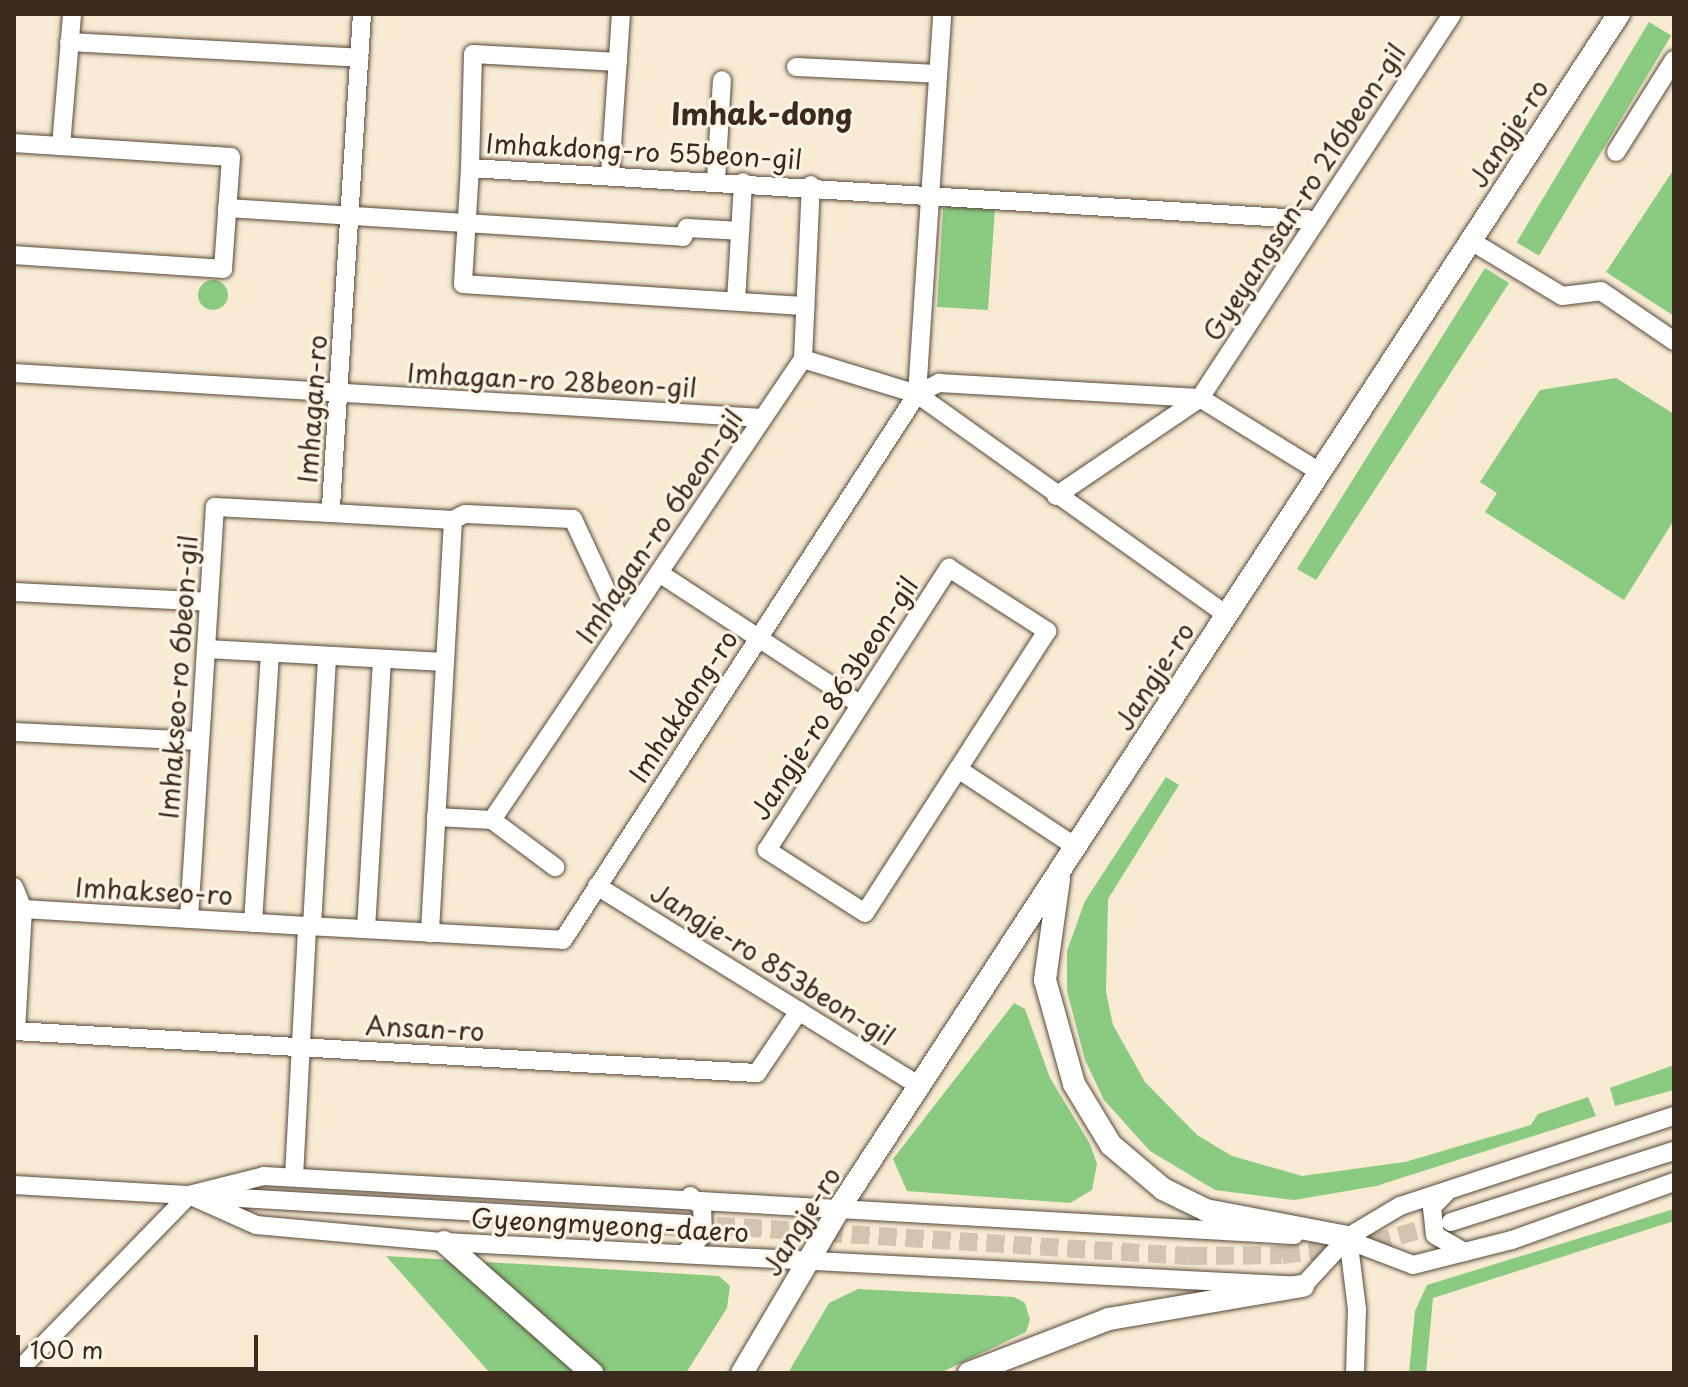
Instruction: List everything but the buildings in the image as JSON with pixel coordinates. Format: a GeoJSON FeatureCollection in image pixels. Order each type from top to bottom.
{"type":"FeatureCollection","features":[{"type":"Feature","properties":{"kind":"main road","name":"Jangje-ro"},"geometry":{"type":"LineString","coordinates":[[742,1373],[840,1207],[1619,14]]}},
{"type":"Feature","properties":{"kind":"main road"},"geometry":{"type":"LineString","coordinates":[[1060,871],[1045,980],[1074,1084],[1111,1145],[1163,1189],[1206,1210],[1348,1237]]}},
{"type":"Feature","properties":{"kind":"main road"},"geometry":{"type":"LineString","coordinates":[[444,1242],[592,1373]]}},
{"type":"Feature","properties":{"kind":"main road"},"geometry":{"type":"LineString","coordinates":[[969,1373],[1109,1319],[1303,1286]]}},
{"type":"Feature","properties":{"kind":"street"},"geometry":{"type":"LineString","coordinates":[[61,146],[72,14]]}},
{"type":"Feature","properties":{"kind":"street","name":"Imhagan-ro"},"geometry":{"type":"LineString","coordinates":[[362,14],[331,513],[453,520],[465,514],[573,519],[623,626]]}},
{"type":"Feature","properties":{"kind":"street"},"geometry":{"type":"LineString","coordinates":[[610,175],[621,14]]}},
{"type":"Feature","properties":{"kind":"street","name":"Imhakdong-ro"},"geometry":{"type":"LineString","coordinates":[[310,926],[563,940],[917,394],[942,14]]}},
{"type":"Feature","properties":{"kind":"street","name":"Gyeyangsan-ro 216beon-gil"},"geometry":{"type":"LineString","coordinates":[[1200,398],[1452,14]]}},
{"type":"Feature","properties":{"kind":"street"},"geometry":{"type":"LineString","coordinates":[[69,42],[360,58]]}},
{"type":"Feature","properties":{"kind":"street","name":"Imhakdong-ro 55beon-gil"},"geometry":{"type":"LineString","coordinates":[[618,62],[473,54],[470,168],[931,191],[996,203],[1317,220]]}},
{"type":"Feature","properties":{"kind":"street"},"geometry":{"type":"LineString","coordinates":[[1616,152],[1674,60]]}},
{"type":"Feature","properties":{"kind":"street"},"geometry":{"type":"LineString","coordinates":[[796,67],[938,74]]}},
{"type":"Feature","properties":{"kind":"street"},"geometry":{"type":"LineString","coordinates":[[716,180],[722,80]]}},
{"type":"Feature","properties":{"kind":"street"},"geometry":{"type":"LineString","coordinates":[[14,143],[231,157],[223,269],[14,255]]}},
{"type":"Feature","properties":{"kind":"street"},"geometry":{"type":"LineString","coordinates":[[470,168],[463,284],[805,306]]}},
{"type":"Feature","properties":{"kind":"street"},"geometry":{"type":"LineString","coordinates":[[736,301],[743,182]]}},
{"type":"Feature","properties":{"kind":"street"},"geometry":{"type":"LineString","coordinates":[[811,185],[803,359],[917,394],[1227,615]]}},
{"type":"Feature","properties":{"kind":"street"},"geometry":{"type":"LineString","coordinates":[[227,208],[683,237],[687,228],[740,231]]}},
{"type":"Feature","properties":{"kind":"street"},"geometry":{"type":"LineString","coordinates":[[1471,241],[1562,296],[1601,291],[1674,341]]}},
{"type":"Feature","properties":{"kind":"street","name":"Imhagan-ro 6beon-gil"},"geometry":{"type":"LineString","coordinates":[[492,820],[803,359]]}},
{"type":"Feature","properties":{"kind":"street","name":"Imhagan-ro 28beon-gil"},"geometry":{"type":"LineString","coordinates":[[14,373],[763,418]]}},
{"type":"Feature","properties":{"kind":"street"},"geometry":{"type":"LineString","coordinates":[[917,394],[939,383],[1200,398],[1320,472]]}},
{"type":"Feature","properties":{"kind":"street"},"geometry":{"type":"LineString","coordinates":[[1056,496],[1200,398]]}},
{"type":"Feature","properties":{"kind":"street","name":"Imhakseo-ro 6beon-gil"},"geometry":{"type":"LineString","coordinates":[[189,919],[215,507],[331,513]]}},
{"type":"Feature","properties":{"kind":"street"},"geometry":{"type":"LineString","coordinates":[[430,933],[453,520]]}},
{"type":"Feature","properties":{"kind":"street","name":"Jangje-ro 863beon-gil"},"geometry":{"type":"LineString","coordinates":[[949,568],[1047,631],[958,769],[865,913],[767,850],[949,568]]}},
{"type":"Feature","properties":{"kind":"street"},"geometry":{"type":"LineString","coordinates":[[659,573],[859,704]]}},
{"type":"Feature","properties":{"kind":"street"},"geometry":{"type":"LineString","coordinates":[[14,591],[209,602]]}},
{"type":"Feature","properties":{"kind":"street"},"geometry":{"type":"LineString","coordinates":[[206,649],[445,662]]}},
{"type":"Feature","properties":{"kind":"street"},"geometry":{"type":"LineString","coordinates":[[253,923],[270,653]]}},
{"type":"Feature","properties":{"kind":"street"},"geometry":{"type":"LineString","coordinates":[[294,1177],[327,656]]}},
{"type":"Feature","properties":{"kind":"street"},"geometry":{"type":"LineString","coordinates":[[366,929],[382,659]]}},
{"type":"Feature","properties":{"kind":"street"},"geometry":{"type":"LineString","coordinates":[[14,732],[200,741]]}},
{"type":"Feature","properties":{"kind":"street"},"geometry":{"type":"LineString","coordinates":[[958,769],[1076,847]]}},
{"type":"Feature","properties":{"kind":"street"},"geometry":{"type":"LineString","coordinates":[[436,817],[492,820],[555,867]]}},
{"type":"Feature","properties":{"kind":"street","name":"Jangje-ro 853beon-gil"},"geometry":{"type":"LineString","coordinates":[[597,886],[920,1086]]}},
{"type":"Feature","properties":{"kind":"street"},"geometry":{"type":"LineString","coordinates":[[14,887],[23,909],[15,1031]]}},
{"type":"Feature","properties":{"kind":"street","name":"Imhakseo-ro"},"geometry":{"type":"LineString","coordinates":[[23,909],[310,926]]}},
{"type":"Feature","properties":{"kind":"street","name":"Ansan-ro"},"geometry":{"type":"LineString","coordinates":[[15,1031],[757,1073],[799,1011]]}},
{"type":"Feature","properties":{"kind":"street"},"geometry":{"type":"LineString","coordinates":[[1303,1286],[1348,1237],[1400,1206],[1674,1116]]}},
{"type":"Feature","properties":{"kind":"street"},"geometry":{"type":"LineString","coordinates":[[1451,1222],[1674,1151]]}},
{"type":"Feature","properties":{"kind":"street","name":"Gyeongmyeong-daero"},"geometry":{"type":"LineString","coordinates":[[189,1195],[264,1176],[690,1196],[1348,1237],[1413,1265],[1465,1252],[1674,1182]]}},
{"type":"Feature","properties":{"kind":"street","name":"Gyeongmyeong-daero"},"geometry":{"type":"LineString","coordinates":[[14,1185],[688,1224]]}},
{"type":"Feature","properties":{"kind":"street"},"geometry":{"type":"LineString","coordinates":[[1448,1192],[1430,1218],[1435,1235],[1465,1252]]}},
{"type":"Feature","properties":{"kind":"street"},"geometry":{"type":"LineString","coordinates":[[16,1373],[189,1195]]}},
{"type":"Feature","properties":{"kind":"street","name":"Gyeongmyeong-daero"},"geometry":{"type":"LineString","coordinates":[[189,1195],[256,1225],[444,1242],[1303,1286]]}},
{"type":"Feature","properties":{"kind":"street"},"geometry":{"type":"LineString","coordinates":[[684,1254],[703,1234],[704,1219],[690,1196]]}},
{"type":"Feature","properties":{"kind":"street"},"geometry":{"type":"LineString","coordinates":[[1348,1237],[1358,1320],[1355,1373]]}},
{"type":"Feature","properties":{"kind":"green space"},"geometry":{"type":"Polygon","coordinates":[[[1649,22],[1671,35],[1539,256],[1517,242],[1649,22]]]}},
{"type":"Feature","properties":{"kind":"green space"},"geometry":{"type":"Polygon","coordinates":[[[1674,169],[1674,316],[1606,272],[1674,169]]]}},
{"type":"Feature","properties":{"kind":"green space"},"geometry":{"type":"Polygon","coordinates":[[[956,205],[995,208],[988,310],[937,307],[943,208],[956,205]]]}},
{"type":"Feature","properties":{"kind":"green space"},"geometry":{"type":"Polygon","coordinates":[[[1485,268],[1509,283],[1316,580],[1297,569],[1485,268]]]}},
{"type":"Feature","properties":{"kind":"green space"},"geometry":{"type":"Polygon","coordinates":[[[213,280],[224,284],[228,295],[224,306],[213,310],[202,306],[198,295],[202,284],[213,280]]]}},
{"type":"Feature","properties":{"kind":"green space"},"geometry":{"type":"Polygon","coordinates":[[[1616,378],[1674,414],[1674,520],[1624,600],[1485,512],[1497,493],[1480,482],[1540,390],[1616,378]]]}},
{"type":"Feature","properties":{"kind":"green space"},"geometry":{"type":"Polygon","coordinates":[[[1166,777],[1179,785],[1108,899],[1106,992],[1113,1025],[1145,1082],[1197,1135],[1232,1156],[1302,1176],[1405,1162],[1531,1125],[1538,1114],[1588,1097],[1596,1116],[1376,1186],[1294,1200],[1215,1190],[1150,1151],[1104,1100],[1085,1060],[1067,991],[1067,951],[1085,901],[1166,777]]]}},
{"type":"Feature","properties":{"kind":"green space"},"geometry":{"type":"Polygon","coordinates":[[[1014,1003],[1025,1009],[1050,1078],[1090,1144],[1097,1164],[1092,1190],[1070,1203],[907,1191],[893,1159],[1014,1003]]]}},
{"type":"Feature","properties":{"kind":"green space"},"geometry":{"type":"Polygon","coordinates":[[[1674,1065],[1674,1090],[1615,1106],[1610,1088],[1674,1065]]]}},
{"type":"Feature","properties":{"kind":"green space"},"geometry":{"type":"Polygon","coordinates":[[[1674,1209],[1674,1221],[1433,1298],[1426,1373],[1409,1373],[1415,1311],[1427,1285],[1674,1209]]]}},
{"type":"Feature","properties":{"kind":"green space"},"geometry":{"type":"Polygon","coordinates":[[[386,1256],[719,1276],[730,1286],[727,1308],[686,1373],[490,1373],[386,1256]]]}},
{"type":"Feature","properties":{"kind":"green space"},"geometry":{"type":"Polygon","coordinates":[[[858,1289],[1014,1297],[1025,1303],[1030,1320],[1026,1332],[940,1373],[788,1373],[829,1303],[858,1289]]]}},
{"type":"Feature","properties":{"kind":"tunnel"},"geometry":{"type":"LineString","coordinates":[[690,1224],[1189,1256],[1282,1255],[1373,1243],[1448,1222]]}},
{"type":"Feature","properties":{"kind":"district","name":"Imhak-dong"},"geometry":{"type":"Point","coordinates":[762,113]}}]}
